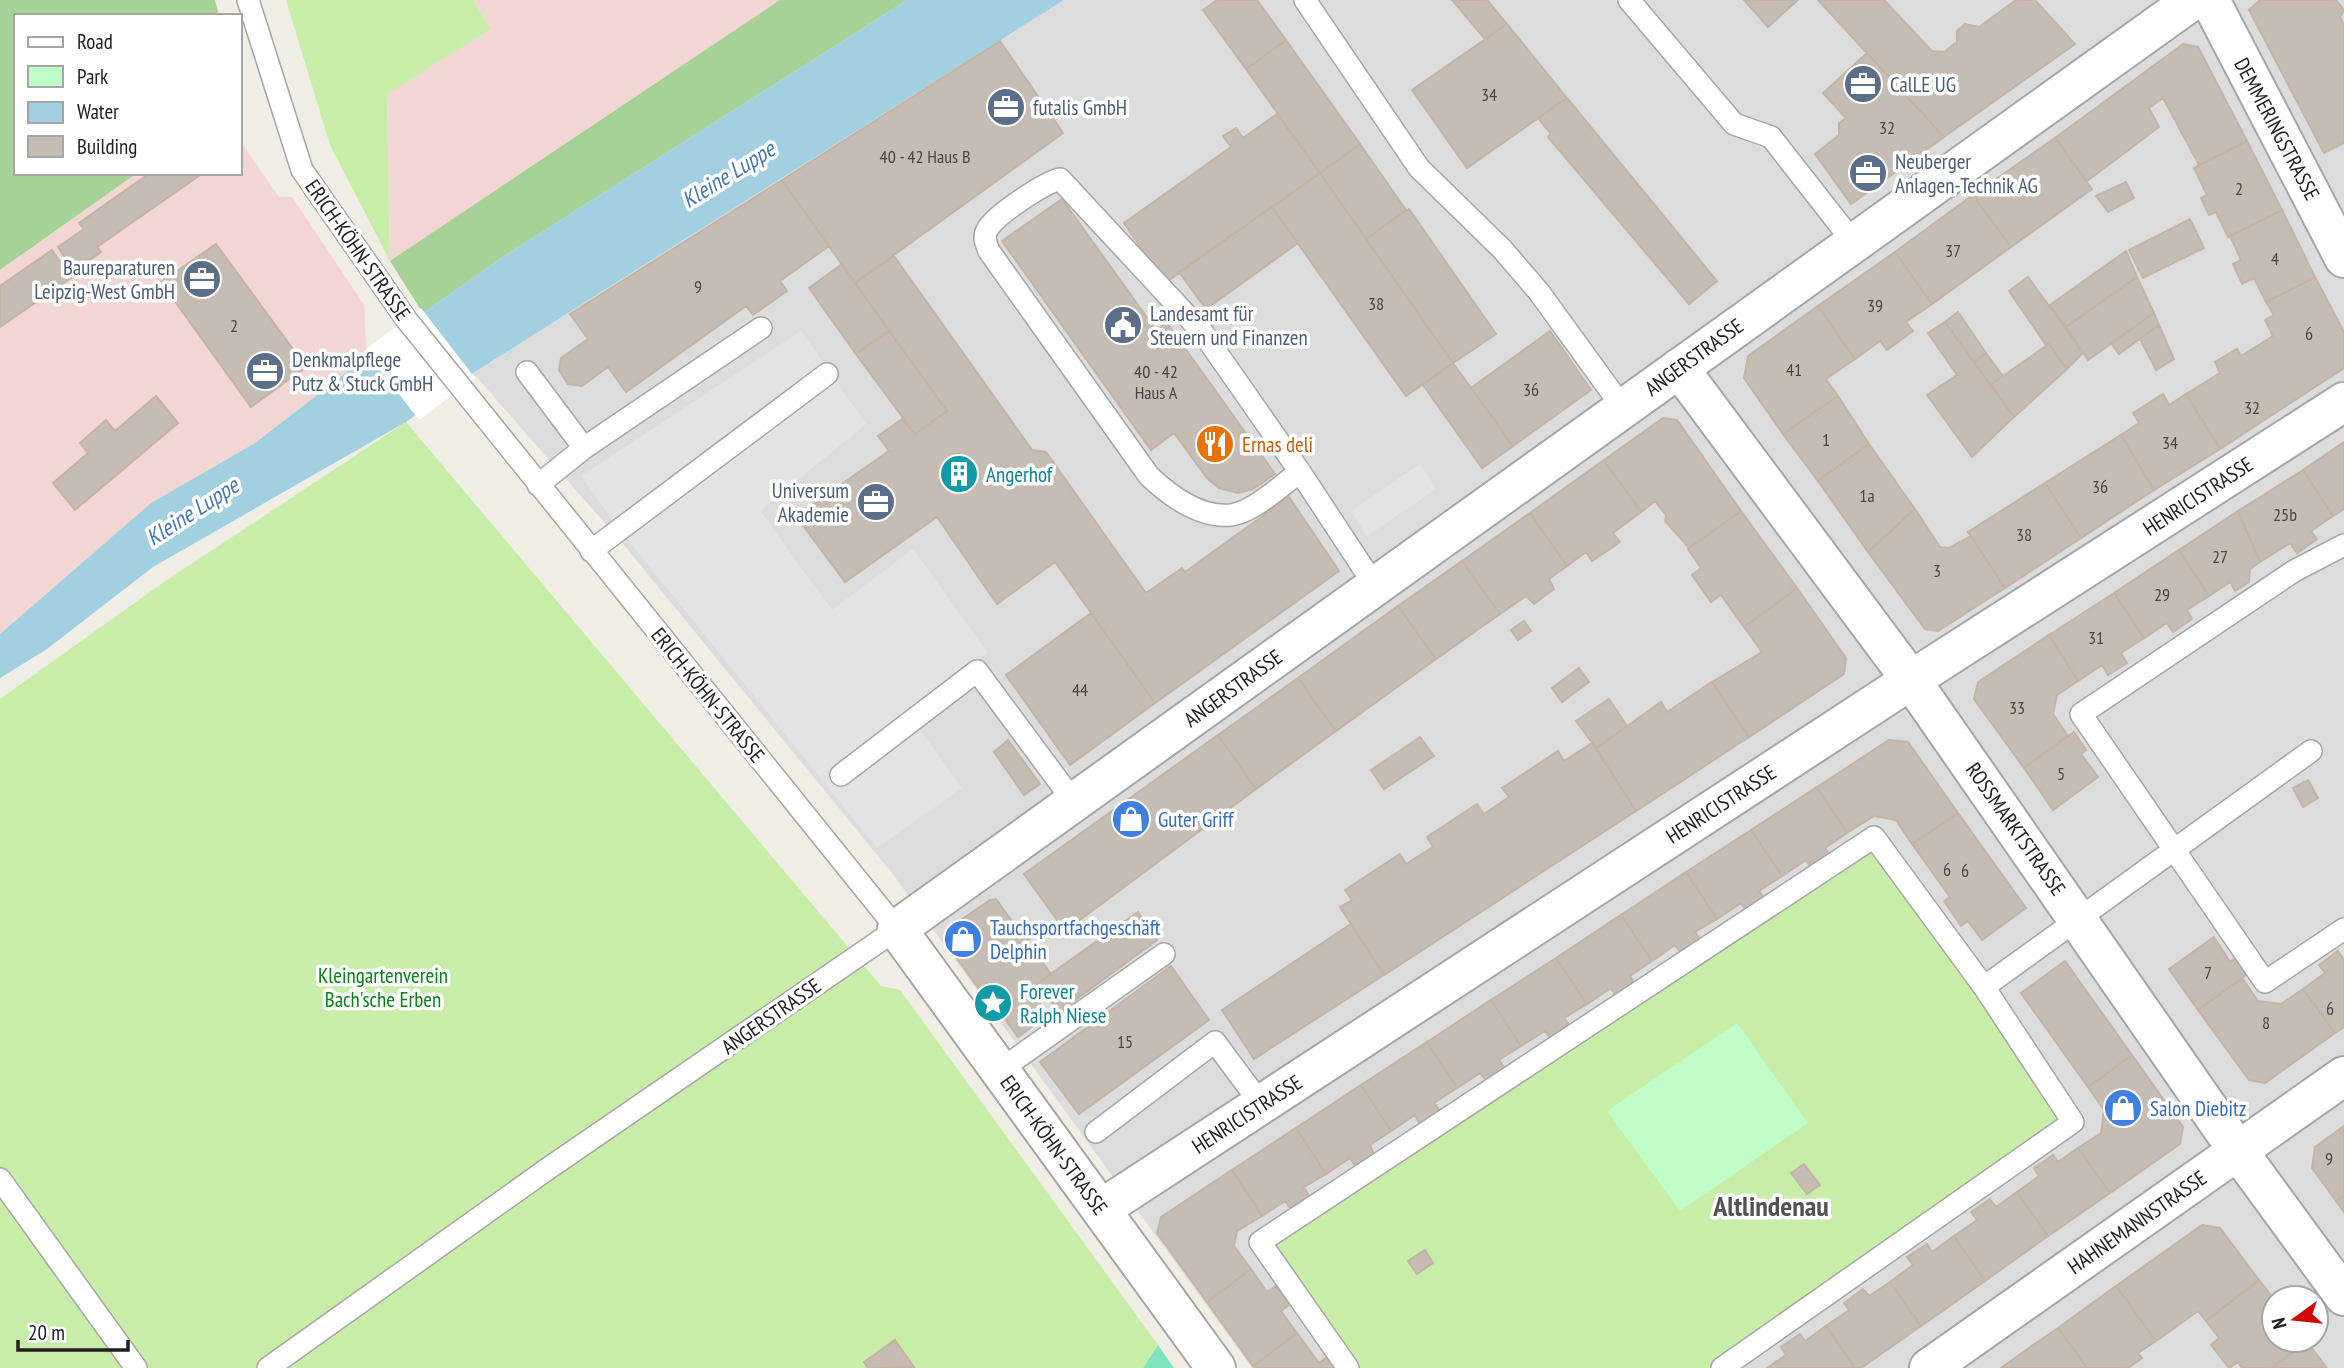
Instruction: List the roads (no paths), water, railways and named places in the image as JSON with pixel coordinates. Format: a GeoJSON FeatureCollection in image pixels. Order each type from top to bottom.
{"type":"FeatureCollection","features":[{"type":"Feature","properties":{"kind":"street","name":"ANGERSTRASSE"},"geometry":{"type":"LineString","coordinates":[[897,929],[2193,0]]}},
{"type":"Feature","properties":{"kind":"street","name":"DEMMERINGSTRASSE"},"geometry":{"type":"LineString","coordinates":[[2210,0],[2344,258]]}},
{"type":"Feature","properties":{"kind":"street","name":"ROSSMARKTSTRASSE"},"geometry":{"type":"LineString","coordinates":[[1679,368],[1911,680],[2238,1151],[2344,1296]]}},
{"type":"Feature","properties":{"kind":"street","name":"HENRICISTRASSE"},"geometry":{"type":"LineString","coordinates":[[1101,1209],[1911,680],[2344,402]]}},
{"type":"Feature","properties":{"kind":"street","name":"ERICH-KÖHN-STRASSE"},"geometry":{"type":"LineString","coordinates":[[897,929],[1216,1368]]}},
{"type":"Feature","properties":{"kind":"street","name":"HAHNEMANNSTRASSE"},"geometry":{"type":"LineString","coordinates":[[1930,1368],[2344,1076]]}},
{"type":"Feature","properties":{"kind":"lane","name":"ERICH-KÖHN-STRASSE"},"geometry":{"type":"LineString","coordinates":[[248,0],[302,170],[406,319],[897,929]]}},
{"type":"Feature","properties":{"kind":"lane"},"geometry":{"type":"LineString","coordinates":[[1305,0],[1419,168],[1502,249],[1539,292],[1623,408]]}},
{"type":"Feature","properties":{"kind":"lane"},"geometry":{"type":"LineString","coordinates":[[1629,0],[1734,124],[1771,138],[1854,243]]}},
{"type":"Feature","properties":{"kind":"lane"},"geometry":{"type":"LineString","coordinates":[[1300,472],[1246,509],[1231,515],[1200,509],[1168,495],[1149,476],[989,251],[985,232],[997,219],[1052,181],[1060,179],[1203,333],[1300,472],[1375,586]]}},
{"type":"Feature","properties":{"kind":"lane"},"geometry":{"type":"LineString","coordinates":[[538,485],[584,448],[761,328]]}},
{"type":"Feature","properties":{"kind":"lane"},"geometry":{"type":"LineString","coordinates":[[527,372],[584,448]]}},
{"type":"Feature","properties":{"kind":"lane"},"geometry":{"type":"LineString","coordinates":[[591,551],[827,374]]}},
{"type":"Feature","properties":{"kind":"lane"},"geometry":{"type":"LineString","coordinates":[[2344,545],[2294,571],[2081,714],[2265,982],[2344,929]]}},
{"type":"Feature","properties":{"kind":"lane"},"geometry":{"type":"LineString","coordinates":[[841,775],[976,671],[1074,802]]}},
{"type":"Feature","properties":{"kind":"lane"},"geometry":{"type":"LineString","coordinates":[[1984,987],[2311,751]]}},
{"type":"Feature","properties":{"kind":"lane"},"geometry":{"type":"LineString","coordinates":[[1348,1368],[1260,1242],[1874,837],[1984,987],[2073,1122],[1722,1368]]}},
{"type":"Feature","properties":{"kind":"lane","name":"ANGERSTRASSE"},"geometry":{"type":"LineString","coordinates":[[268,1368],[558,1162],[897,929]]}},
{"type":"Feature","properties":{"kind":"lane"},"geometry":{"type":"LineString","coordinates":[[1000,1070],[1164,954]]}},
{"type":"Feature","properties":{"kind":"lane"},"geometry":{"type":"LineString","coordinates":[[1096,1132],[1215,1042],[1261,1104]]}},
{"type":"Feature","properties":{"kind":"lane"},"geometry":{"type":"LineString","coordinates":[[0,1180],[136,1368]]}},
{"type":"Feature","properties":{"kind":"water","name":"Kleine Luppe"},"geometry":{"type":"Polygon","coordinates":[[[907,0],[1064,0],[473,373],[406,422],[153,567],[47,649],[0,678],[0,634],[151,503],[255,443],[423,313],[501,258],[907,0]]]}},
{"type":"Feature","properties":{"kind":"place","name":"CalLE UG"},"geometry":{"type":"Point","coordinates":[1863,84]}},
{"type":"Feature","properties":{"kind":"place","name":"futalis GmbH"},"geometry":{"type":"Point","coordinates":[1006,107]}},
{"type":"Feature","properties":{"kind":"place","name":"Neuberger Anlagen-Technik AG"},"geometry":{"type":"Point","coordinates":[1868,173]}},
{"type":"Feature","properties":{"kind":"place","name":"Baureparaturen Leipzig-West GmbH"},"geometry":{"type":"Point","coordinates":[202,279]}},
{"type":"Feature","properties":{"kind":"place","name":"Landesamt für Steuern und Finanzen"},"geometry":{"type":"Point","coordinates":[1123,325]}},
{"type":"Feature","properties":{"kind":"place","name":"Denkmalpflege Putz & Stuck GmbH"},"geometry":{"type":"Point","coordinates":[265,371]}},
{"type":"Feature","properties":{"kind":"place","name":"Ernas deli"},"geometry":{"type":"Point","coordinates":[1215,444]}},
{"type":"Feature","properties":{"kind":"place","name":"Angerhof"},"geometry":{"type":"Point","coordinates":[959,474]}},
{"type":"Feature","properties":{"kind":"place","name":"Universum Akademie"},"geometry":{"type":"Point","coordinates":[876,502]}},
{"type":"Feature","properties":{"kind":"place","name":"Guter Griff"},"geometry":{"type":"Point","coordinates":[1131,819]}},
{"type":"Feature","properties":{"kind":"place","name":"Tauchsportfachgeschäft Delphin"},"geometry":{"type":"Point","coordinates":[963,939]}},
{"type":"Feature","properties":{"kind":"place","name":"Forever Ralph Niese"},"geometry":{"type":"Point","coordinates":[993,1003]}},
{"type":"Feature","properties":{"kind":"place","name":"Salon Diebitz"},"geometry":{"type":"Point","coordinates":[2123,1108]}},
{"type":"Feature","properties":{"kind":"district","name":"Altlindenau"},"geometry":{"type":"Point","coordinates":[1771,1205]}},
{"type":"Feature","properties":{"kind":"park label","name":"Kleingartenverein Bach'sche Erben"},"geometry":{"type":"Point","coordinates":[383,987]}}]}
